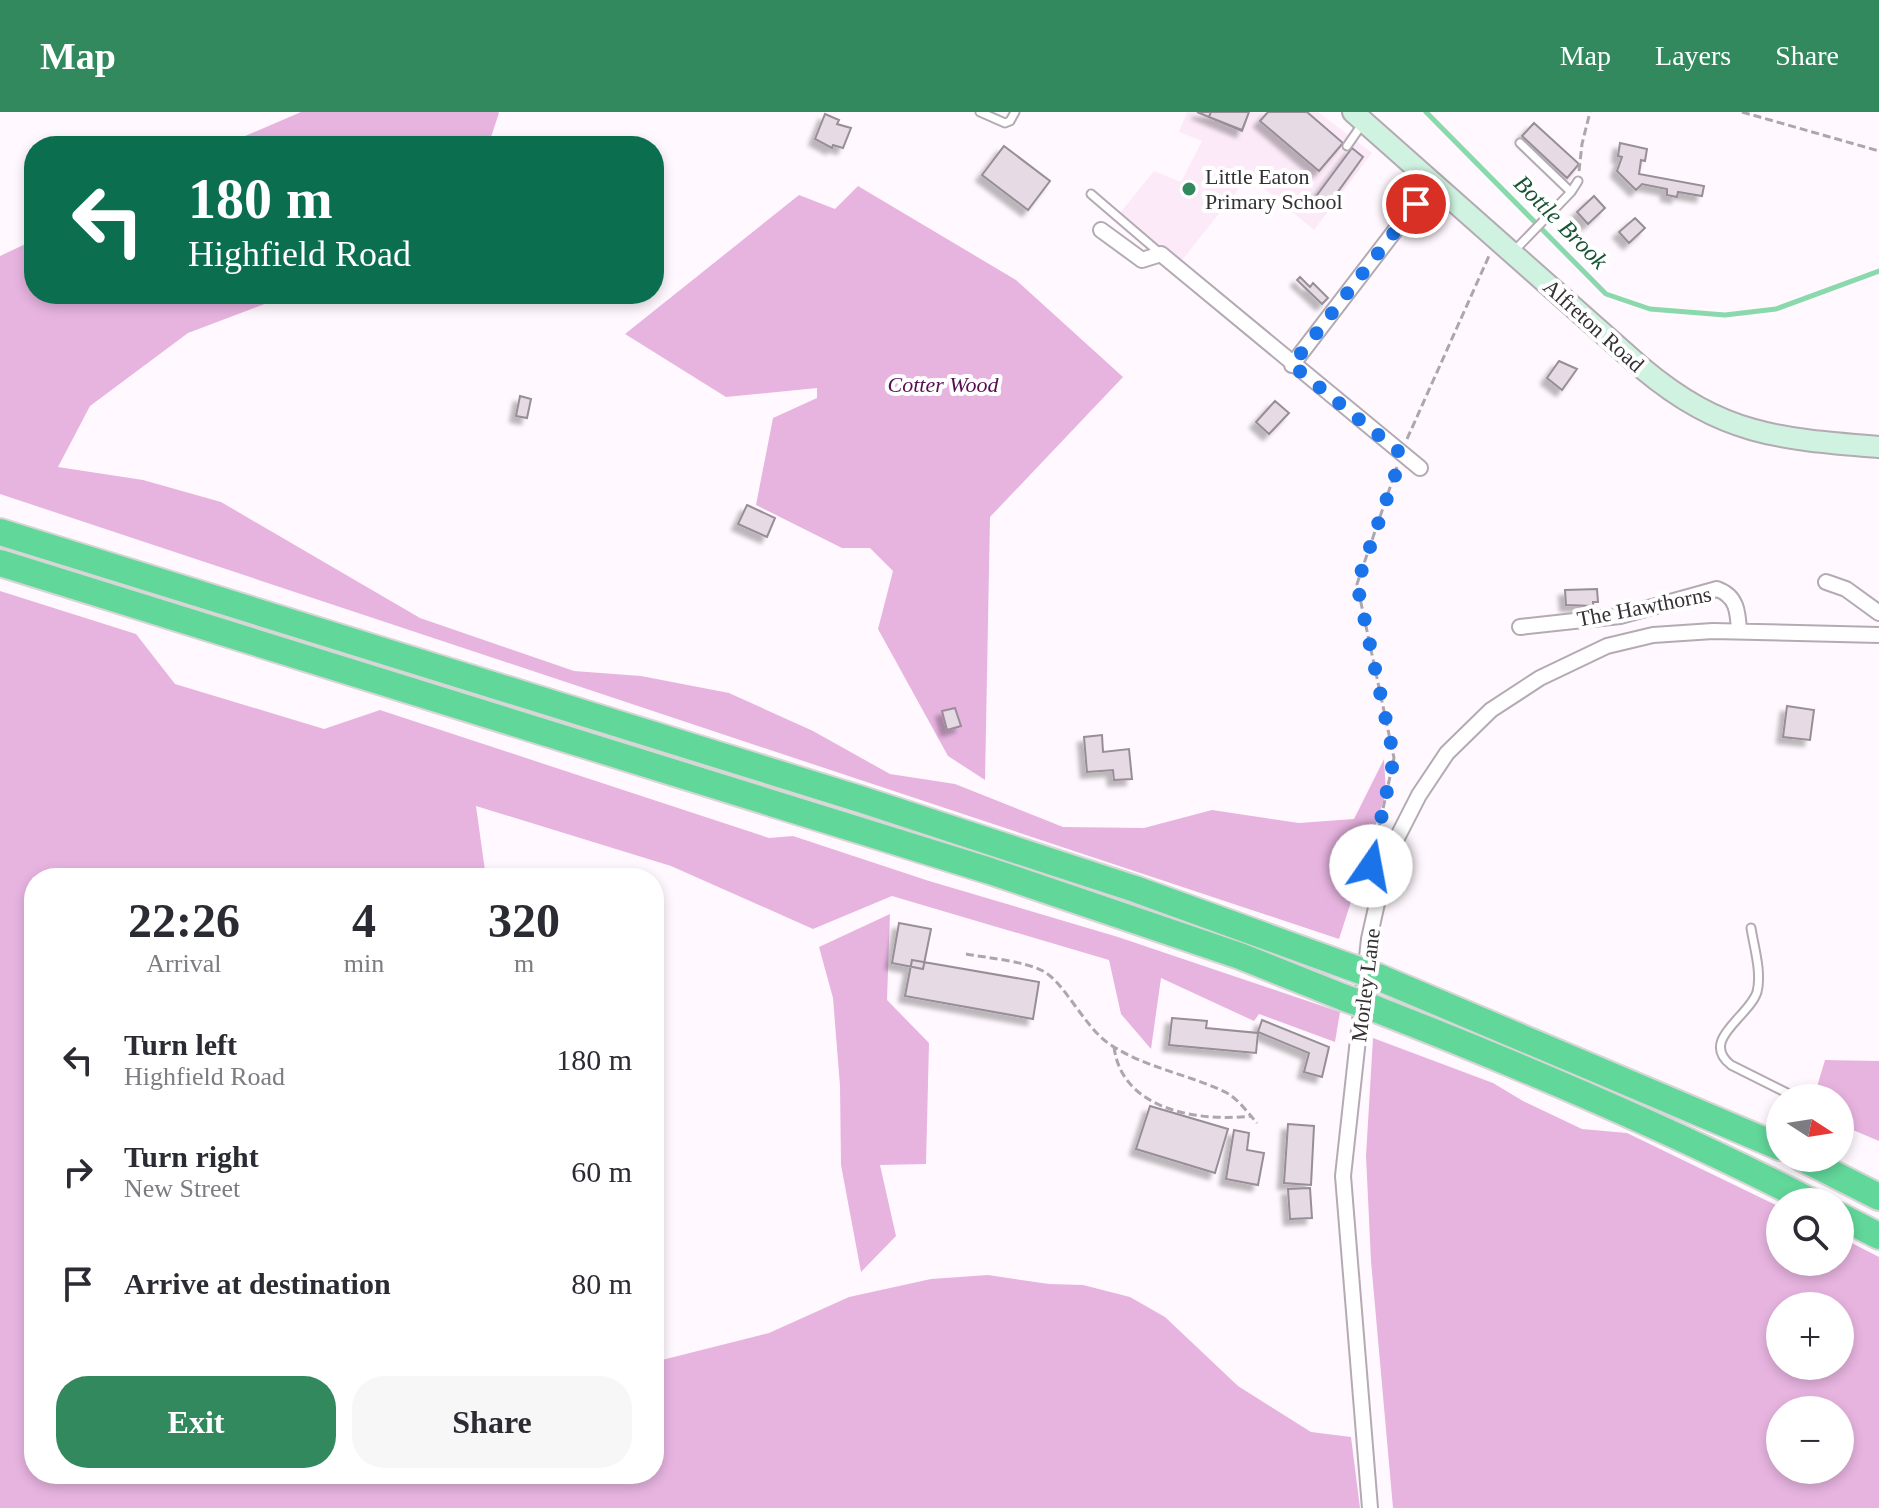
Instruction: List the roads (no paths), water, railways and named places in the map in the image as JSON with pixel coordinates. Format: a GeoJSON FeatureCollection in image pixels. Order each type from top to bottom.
{"type":"FeatureCollection","features":[{"type":"Feature","properties":{"kind":"highway"},"geometry":{"type":"LineString","coordinates":[[0,532],[860,799],[1135,889],[1378,977],[1766,1141]]}},
{"type":"Feature","properties":{"kind":"highway"},"geometry":{"type":"LineString","coordinates":[[0,563],[947,857],[1240,956],[1468,1045],[1639,1120],[1782,1188]]}},
{"type":"Feature","properties":{"kind":"highway"},"geometry":{"type":"LineString","coordinates":[[1830,1172],[1879,1197]]}},
{"type":"Feature","properties":{"kind":"highway"},"geometry":{"type":"LineString","coordinates":[[1854,1223],[1879,1236]]}},
{"type":"Feature","properties":{"kind":"main road","name":"Alfreton Road"},"geometry":{"type":"LineString","coordinates":[[1359,116],[1648,374],[1698,408],[1729,423],[1763,434],[1879,447]]}},
{"type":"Feature","properties":{"kind":"street"},"geometry":{"type":"LineString","coordinates":[[1292,365],[1433,181]]}},
{"type":"Feature","properties":{"kind":"street"},"geometry":{"type":"LineString","coordinates":[[1101,230],[1142,260],[1161,254],[1420,468]]}},
{"type":"Feature","properties":{"kind":"street"},"geometry":{"type":"LineString","coordinates":[[1826,582],[1846,589],[1879,613]]}},
{"type":"Feature","properties":{"kind":"street","name":"The Hawthorns"},"geometry":{"type":"LineString","coordinates":[[1520,627],[1620,616],[1717,589],[1727,592],[1735,602],[1739,631]]}},
{"type":"Feature","properties":{"kind":"street","name":"Morley Lane"},"geometry":{"type":"LineString","coordinates":[[1370,1508],[1343,1176],[1369,939],[1382,881],[1395,842],[1432,772],[1464,735],[1506,698],[1607,646],[1675,632],[1879,635]]}},
{"type":"Feature","properties":{"kind":"lane"},"geometry":{"type":"LineString","coordinates":[[980,112],[1005,123],[1015,112]]}},
{"type":"Feature","properties":{"kind":"lane"},"geometry":{"type":"LineString","coordinates":[[1347,146],[1359,116]]}},
{"type":"Feature","properties":{"kind":"lane"},"geometry":{"type":"LineString","coordinates":[[1520,143],[1571,192]]}},
{"type":"Feature","properties":{"kind":"lane"},"geometry":{"type":"LineString","coordinates":[[1505,245],[1531,233],[1578,181]]}},
{"type":"Feature","properties":{"kind":"lane"},"geometry":{"type":"LineString","coordinates":[[1091,194],[1161,254]]}},
{"type":"Feature","properties":{"kind":"lane"},"geometry":{"type":"LineString","coordinates":[[1751,928],[1758,983],[1756,994],[1750,1007],[1725,1033],[1720,1041],[1720,1050],[1723,1059],[1731,1065],[1769,1084]]}},
{"type":"Feature","properties":{"kind":"waterway","name":"Bottle Brook"},"geometry":{"type":"LineString","coordinates":[[1426,112],[1606,294],[1650,309],[1725,315],[1776,309],[1879,271]]}},
{"type":"Feature","properties":{"kind":"place","name":"Little Eaton Primary School"},"geometry":{"type":"Point","coordinates":[1189,189]}},
{"type":"Feature","properties":{"kind":"park label","name":"Cotter Wood"},"geometry":{"type":"Point","coordinates":[943,384]}}]}
